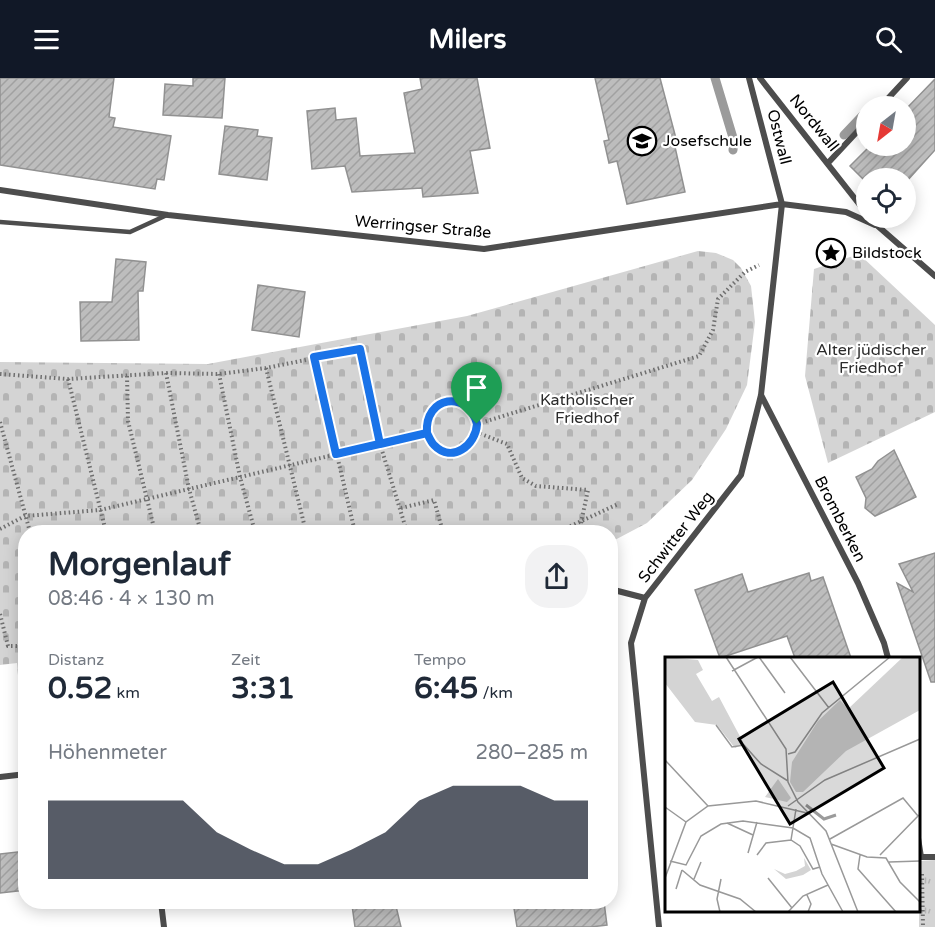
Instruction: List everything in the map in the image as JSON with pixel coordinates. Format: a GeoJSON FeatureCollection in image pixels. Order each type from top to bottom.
{"type":"FeatureCollection","features":[{"type":"Feature","properties":{"kind":"street","name":"Ostwall"},"geometry":{"type":"LineString","coordinates":[[750,78],[782,204]]}},
{"type":"Feature","properties":{"kind":"street","name":"Nordwall"},"geometry":{"type":"LineString","coordinates":[[760,78],[856,200]]}},
{"type":"Feature","properties":{"kind":"street"},"geometry":{"type":"LineString","coordinates":[[890,96],[907,78]]}},
{"type":"Feature","properties":{"kind":"street"},"geometry":{"type":"LineString","coordinates":[[828,163],[856,133]]}},
{"type":"Feature","properties":{"kind":"street","name":"Werringser Straße"},"geometry":{"type":"LineString","coordinates":[[0,190],[168,215],[484,249],[782,204]]}},
{"type":"Feature","properties":{"kind":"street","name":"Nordwall"},"geometry":{"type":"LineString","coordinates":[[782,204],[846,212],[856,216]]}},
{"type":"Feature","properties":{"kind":"street","name":"Schwitter Weg"},"geometry":{"type":"LineString","coordinates":[[659,927],[631,643],[645,598],[741,475],[761,395],[782,204]]}},
{"type":"Feature","properties":{"kind":"street","name":"Nordwall"},"geometry":{"type":"LineString","coordinates":[[879,228],[935,276]]}},
{"type":"Feature","properties":{"kind":"street","name":"Bromberken"},"geometry":{"type":"LineString","coordinates":[[761,395],[858,583],[888,657]]}},
{"type":"Feature","properties":{"kind":"street"},"geometry":{"type":"LineString","coordinates":[[618,592],[645,598]]}},
{"type":"Feature","properties":{"kind":"street"},"geometry":{"type":"LineString","coordinates":[[0,777],[18,775]]}},
{"type":"Feature","properties":{"kind":"street"},"geometry":{"type":"LineString","coordinates":[[920,851],[921,857],[935,857]]}},
{"type":"Feature","properties":{"kind":"street"},"geometry":{"type":"LineString","coordinates":[[162,909],[164,927]]}},
{"type":"Feature","properties":{"kind":"lane"},"geometry":{"type":"LineString","coordinates":[[0,222],[130,232],[168,215]]}},
{"type":"Feature","properties":{"kind":"path"},"geometry":{"type":"LineString","coordinates":[[477,424],[699,356],[713,330],[718,299],[746,272],[777,255]]}},
{"type":"Feature","properties":{"kind":"path"},"geometry":{"type":"LineString","coordinates":[[0,374],[68,379],[166,373],[219,374],[266,368],[360,349],[380,444],[405,525]]}},
{"type":"Feature","properties":{"kind":"path"},"geometry":{"type":"LineString","coordinates":[[314,357],[353,525]]}},
{"type":"Feature","properties":{"kind":"path"},"geometry":{"type":"LineString","coordinates":[[266,368],[304,525]]}},
{"type":"Feature","properties":{"kind":"path"},"geometry":{"type":"LineString","coordinates":[[166,373],[189,489],[199,525]]}},
{"type":"Feature","properties":{"kind":"path"},"geometry":{"type":"LineString","coordinates":[[219,374],[240,477],[253,525]]}},
{"type":"Feature","properties":{"kind":"path"},"geometry":{"type":"LineString","coordinates":[[127,376],[128,421],[153,525]]}},
{"type":"Feature","properties":{"kind":"path"},"geometry":{"type":"LineString","coordinates":[[68,379],[104,525]]}},
{"type":"Feature","properties":{"kind":"path"},"geometry":{"type":"LineString","coordinates":[[445,401],[462,403],[471,409],[477,424],[476,432],[468,446],[453,452],[439,449],[432,444],[427,433],[428,416],[433,409],[445,401]]}},
{"type":"Feature","properties":{"kind":"path"},"geometry":{"type":"LineString","coordinates":[[0,422],[28,525]]}},
{"type":"Feature","properties":{"kind":"path"},"geometry":{"type":"LineString","coordinates":[[476,432],[507,444],[522,478],[536,486],[588,489],[580,525]]}},
{"type":"Feature","properties":{"kind":"path"},"geometry":{"type":"LineString","coordinates":[[0,529],[25,516],[100,510],[427,433]]}},
{"type":"Feature","properties":{"kind":"path"},"geometry":{"type":"LineString","coordinates":[[401,508],[434,500],[441,525]]}},
{"type":"Feature","properties":{"kind":"path"},"geometry":{"type":"LineString","coordinates":[[574,525],[618,504]]}},
{"type":"Feature","properties":{"kind":"path"},"geometry":{"type":"LineString","coordinates":[[0,614],[8,646],[18,646]]}},
{"type":"Feature","properties":{"kind":"path"},"geometry":{"type":"LineString","coordinates":[[921,857],[923,927]]}},
{"type":"Feature","properties":{"kind":"green space","name":"Katholischer Friedhof"},"geometry":{"type":"Polygon","coordinates":[[[698,251],[716,253],[733,260],[741,268],[751,286],[755,322],[747,385],[726,429],[692,480],[647,523],[618,538],[618,525],[18,525],[18,675],[17,663],[0,665],[0,362],[208,364],[467,316],[698,251]]]}},
{"type":"Feature","properties":{"kind":"green space","name":"Alter jüdischer Friedhof"},"geometry":{"type":"Polygon","coordinates":[[[859,254],[935,325],[935,412],[828,463],[805,376],[814,269],[859,254]]]}},
{"type":"Feature","properties":{"kind":"green space"},"geometry":{"type":"Polygon","coordinates":[[[935,860],[935,927],[919,927],[920,861],[935,860]]]}},
{"type":"Feature","properties":{"kind":"building"},"geometry":{"type":"Polygon","coordinates":[[[0,78],[114,78],[109,117],[115,118],[113,127],[171,136],[164,180],[157,179],[155,189],[0,165],[0,78]]]}},
{"type":"Feature","properties":{"kind":"building"},"geometry":{"type":"Polygon","coordinates":[[[193,78],[225,78],[222,118],[163,115],[165,84],[193,86],[193,78]]]}},
{"type":"Feature","properties":{"kind":"building"},"geometry":{"type":"Polygon","coordinates":[[[420,78],[477,78],[490,148],[470,151],[478,193],[423,197],[422,188],[352,192],[345,166],[312,169],[307,111],[335,108],[336,120],[356,118],[360,156],[415,153],[404,93],[422,89],[420,78]]]}},
{"type":"Feature","properties":{"kind":"building","name":"Josefschule"},"geometry":{"type":"Polygon","coordinates":[[[595,78],[660,78],[678,146],[675,147],[685,192],[627,204],[617,161],[609,163],[604,141],[609,140],[595,78]]]}},
{"type":"Feature","properties":{"kind":"building"},"geometry":{"type":"Polygon","coordinates":[[[935,79],[935,150],[916,171],[916,168],[856,168],[856,172],[850,166],[860,156],[916,156],[916,99],[935,79]]]}},
{"type":"Feature","properties":{"kind":"building"},"geometry":{"type":"Polygon","coordinates":[[[225,126],[258,130],[257,136],[272,138],[267,180],[219,174],[225,126]]]}},
{"type":"Feature","properties":{"kind":"building"},"geometry":{"type":"Polygon","coordinates":[[[116,259],[146,262],[143,291],[138,291],[139,340],[81,341],[80,302],[112,302],[116,259]]]}},
{"type":"Feature","properties":{"kind":"building"},"geometry":{"type":"Polygon","coordinates":[[[258,285],[305,292],[299,337],[252,330],[258,285]]]}},
{"type":"Feature","properties":{"kind":"building"},"geometry":{"type":"Polygon","coordinates":[[[894,450],[916,497],[875,516],[865,508],[866,498],[856,477],[872,469],[878,461],[894,450]]]}},
{"type":"Feature","properties":{"kind":"building"},"geometry":{"type":"Polygon","coordinates":[[[935,553],[935,682],[931,682],[897,583],[913,592],[899,564],[935,553]]]}},
{"type":"Feature","properties":{"kind":"building"},"geometry":{"type":"Polygon","coordinates":[[[809,573],[811,581],[823,577],[851,657],[795,657],[787,636],[720,657],[695,590],[742,574],[748,592],[809,573]]]}},
{"type":"Feature","properties":{"kind":"building"},"geometry":{"type":"Polygon","coordinates":[[[18,852],[18,891],[0,893],[0,854],[18,852]]]}},
{"type":"Feature","properties":{"kind":"building"},"geometry":{"type":"Polygon","coordinates":[[[353,909],[397,909],[401,927],[355,927],[353,909]]]}},
{"type":"Feature","properties":{"kind":"building"},"geometry":{"type":"Polygon","coordinates":[[[514,909],[605,909],[607,925],[591,927],[517,927],[514,909]]]}},
{"type":"Feature","properties":{"kind":"waterway"},"geometry":{"type":"LineString","coordinates":[[715,78],[734,141],[733,150]]}},
{"type":"Feature","properties":{"kind":"waterway"},"geometry":{"type":"LineString","coordinates":[[844,135],[856,122]]}},
{"type":"Feature","properties":{"kind":"place","name":"Josefschule"},"geometry":{"type":"Point","coordinates":[642,141]}},
{"type":"Feature","properties":{"kind":"place","name":"Bildstock"},"geometry":{"type":"Point","coordinates":[831,253]}},
{"type":"Feature","properties":{"kind":"route"},"geometry":{"type":"LineString","coordinates":[[477,424],[471,409],[462,403],[445,401],[433,409],[428,416],[427,433],[380,444],[336,454],[314,357],[360,349],[380,444],[427,433],[432,444],[439,449],[453,452],[462,450],[474,439],[477,424]]}}]}
